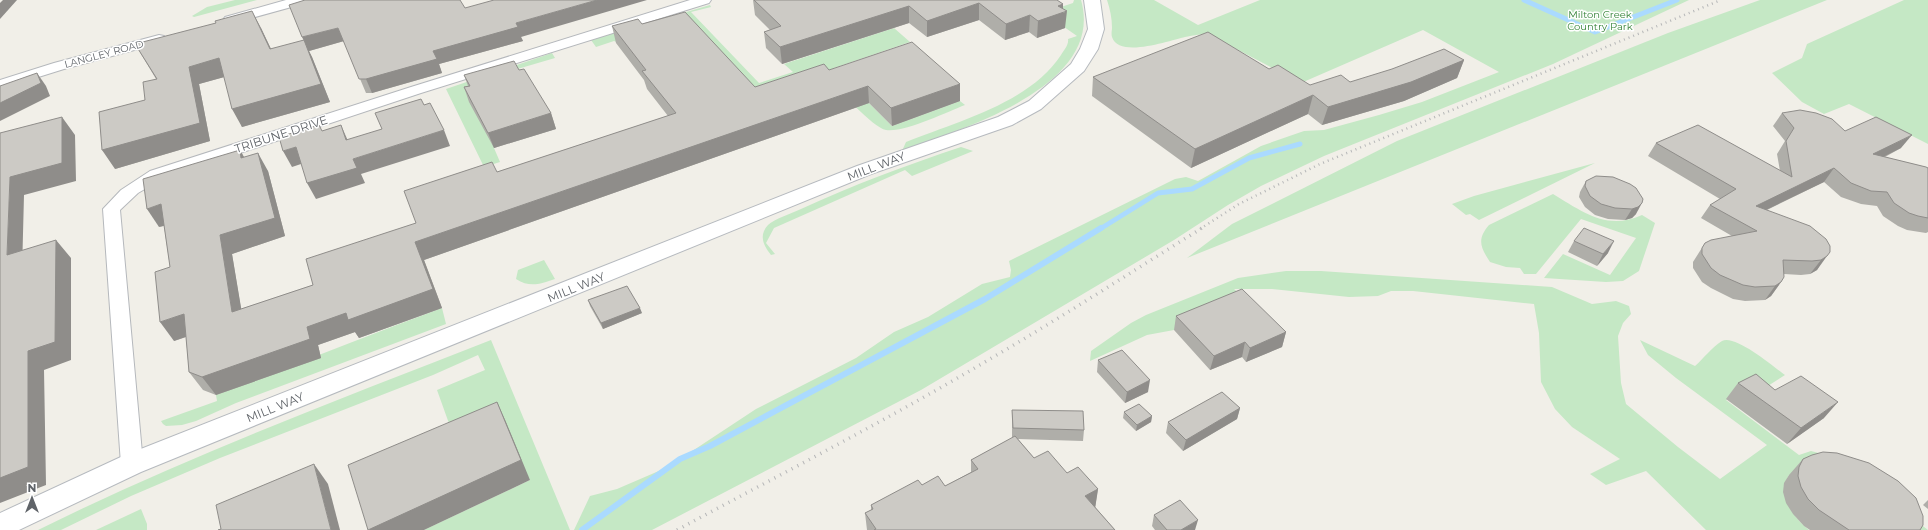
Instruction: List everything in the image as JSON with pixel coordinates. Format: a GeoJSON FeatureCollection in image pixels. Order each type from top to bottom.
{"type":"FeatureCollection","features":[{"type":"Feature","properties":{"kind":"street"},"geometry":{"type":"LineString","coordinates":[[215,23],[302,0]]}},
{"type":"Feature","properties":{"kind":"street","name":"TRIBUNE DRIVE"},"geometry":{"type":"LineString","coordinates":[[132,464],[111,209],[124,195],[139,184],[156,175],[416,90],[704,0]]}},
{"type":"Feature","properties":{"kind":"street","name":"MILL WAY"},"geometry":{"type":"LineString","coordinates":[[0,526],[132,464],[864,170],[1005,121],[1035,105],[1078,67],[1089,49],[1096,29],[1092,0]]}},
{"type":"Feature","properties":{"kind":"street","name":"LANGLEY ROAD"},"geometry":{"type":"LineString","coordinates":[[0,85],[59,66],[171,36]]}},
{"type":"Feature","properties":{"kind":"green space"},"geometry":{"type":"Polygon","coordinates":[[[235,0],[257,0],[194,17],[192,16],[207,7],[235,0]]]}},
{"type":"Feature","properties":{"kind":"green space"},"geometry":{"type":"Polygon","coordinates":[[[1074,0],[1081,0],[1083,31],[1072,57],[1051,80],[1023,100],[991,116],[902,151],[906,142],[991,109],[1012,98],[1031,86],[1047,72],[1065,49],[1068,39],[1077,36],[1057,22],[1049,11],[1073,3],[1074,0]]]}},
{"type":"Feature","properties":{"kind":"green space","name":"Milton Creek Country Park"},"geometry":{"type":"Polygon","coordinates":[[[1107,0],[1154,0],[1198,25],[1260,0],[1689,0],[1553,64],[1324,156],[1261,186],[1228,205],[1174,240],[921,390],[652,530],[574,530],[590,496],[617,489],[668,467],[756,409],[856,358],[894,332],[928,317],[982,284],[1010,277],[1011,270],[1009,261],[1175,179],[1186,177],[1198,181],[1261,146],[1304,131],[1324,130],[1422,102],[1499,72],[1423,30],[1301,83],[1210,34],[1188,36],[1146,46],[1124,47],[1117,43],[1112,37],[1112,24],[1107,0]]]}},
{"type":"Feature","properties":{"kind":"green space"},"geometry":{"type":"Polygon","coordinates":[[[1760,0],[1827,0],[1187,258],[1232,224],[1397,141],[1668,33],[1760,0]]]}},
{"type":"Feature","properties":{"kind":"green space"},"geometry":{"type":"Polygon","coordinates":[[[1904,0],[1928,0],[1928,144],[1849,104],[1824,114],[1802,102],[1772,73],[1802,58],[1807,44],[1904,0]]]}},
{"type":"Feature","properties":{"kind":"green space"},"geometry":{"type":"Polygon","coordinates":[[[710,5],[711,7],[691,12],[759,83],[793,72],[784,64],[894,28],[910,42],[834,68],[892,126],[960,101],[965,105],[914,125],[894,130],[886,130],[880,128],[865,115],[827,77],[752,99],[614,41],[596,47],[591,40],[710,5]]]}},
{"type":"Feature","properties":{"kind":"green space"},"geometry":{"type":"Polygon","coordinates":[[[552,53],[555,58],[514,70],[494,148],[500,162],[484,167],[446,89],[552,53]]]}},
{"type":"Feature","properties":{"kind":"green space"},"geometry":{"type":"Polygon","coordinates":[[[961,147],[973,151],[912,176],[905,170],[774,228],[766,243],[775,254],[771,255],[766,248],[763,241],[763,233],[768,225],[775,221],[821,200],[900,168],[961,147]]]}},
{"type":"Feature","properties":{"kind":"green space"},"geometry":{"type":"Polygon","coordinates":[[[1595,163],[1479,220],[1470,214],[1466,215],[1452,204],[1474,196],[1595,163]]]}},
{"type":"Feature","properties":{"kind":"green space"},"geometry":{"type":"Polygon","coordinates":[[[1553,194],[1585,213],[1606,220],[1618,221],[1642,215],[1655,223],[1639,271],[1623,281],[1606,282],[1544,278],[1563,254],[1610,275],[1636,238],[1581,219],[1536,274],[1524,274],[1520,268],[1506,267],[1490,262],[1481,243],[1485,230],[1489,225],[1553,194]]]}},
{"type":"Feature","properties":{"kind":"green space"},"geometry":{"type":"Polygon","coordinates":[[[544,260],[555,279],[540,284],[526,284],[516,279],[518,270],[544,260]]]}},
{"type":"Feature","properties":{"kind":"green space"},"geometry":{"type":"Polygon","coordinates":[[[1286,271],[1321,271],[1552,287],[1592,304],[1616,301],[1629,306],[1631,314],[1623,323],[1618,336],[1621,383],[1626,404],[1720,479],[1767,445],[1676,378],[1648,355],[1640,340],[1695,366],[1722,341],[1728,340],[1736,342],[1754,352],[1785,375],[1752,396],[1726,400],[1799,455],[1811,451],[1834,457],[1928,530],[1905,530],[1789,475],[1785,490],[1788,505],[1797,519],[1809,530],[1706,530],[1646,471],[1606,485],[1590,474],[1620,459],[1572,427],[1555,409],[1541,382],[1539,333],[1534,304],[1413,291],[1391,291],[1378,296],[1349,297],[1272,289],[1234,289],[1246,299],[1280,338],[1282,347],[1238,304],[1174,330],[1147,335],[1090,361],[1091,351],[1131,323],[1146,315],[1238,278],[1286,271]]]}},
{"type":"Feature","properties":{"kind":"green space"},"geometry":{"type":"Polygon","coordinates":[[[442,308],[446,324],[236,403],[196,421],[182,425],[166,426],[161,421],[217,401],[216,395],[442,308]]]}},
{"type":"Feature","properties":{"kind":"green space"},"geometry":{"type":"Polygon","coordinates":[[[491,340],[570,530],[424,530],[530,480],[456,443],[437,390],[485,370],[478,355],[433,375],[220,458],[131,496],[61,530],[38,530],[149,478],[262,430],[491,340]]]}},
{"type":"Feature","properties":{"kind":"green space"},"geometry":{"type":"Polygon","coordinates":[[[141,509],[147,524],[147,530],[96,530],[141,509]]]}},
{"type":"Feature","properties":{"kind":"building"},"geometry":{"type":"Polygon","coordinates":[[[305,0],[460,0],[465,8],[494,0],[597,0],[516,23],[518,27],[433,51],[437,59],[366,79],[359,79],[338,28],[302,37],[289,5],[305,0]]]}},
{"type":"Feature","properties":{"kind":"building"},"geometry":{"type":"Polygon","coordinates":[[[754,0],[1057,0],[1063,4],[1058,6],[1067,11],[1038,21],[1030,15],[1006,24],[979,3],[927,21],[909,6],[780,47],[764,32],[781,26],[754,0]]]}},
{"type":"Feature","properties":{"kind":"building"},"geometry":{"type":"Polygon","coordinates":[[[252,11],[270,49],[304,40],[321,84],[232,109],[219,58],[189,67],[200,123],[102,150],[99,112],[145,100],[143,82],[157,79],[135,44],[216,23],[215,21],[252,11]]]}},
{"type":"Feature","properties":{"kind":"building"},"geometry":{"type":"Polygon","coordinates":[[[685,12],[755,87],[824,64],[829,70],[912,42],[960,84],[891,108],[868,86],[415,242],[433,289],[348,320],[346,313],[307,327],[310,339],[202,377],[189,372],[184,314],[160,322],[155,272],[170,267],[161,204],[147,209],[143,179],[240,150],[241,158],[258,153],[275,218],[220,235],[232,312],[313,285],[306,259],[416,223],[404,191],[492,162],[497,172],[676,113],[642,71],[646,70],[612,26],[638,19],[642,24],[685,12]]]}},
{"type":"Feature","properties":{"kind":"building"},"geometry":{"type":"Polygon","coordinates":[[[1208,32],[1269,69],[1278,65],[1310,85],[1341,75],[1350,82],[1392,69],[1444,49],[1464,60],[1411,82],[1328,107],[1313,95],[1195,149],[1093,77],[1208,32]]]}},
{"type":"Feature","properties":{"kind":"building"},"geometry":{"type":"Polygon","coordinates":[[[514,61],[519,70],[524,69],[551,113],[488,133],[464,87],[470,86],[464,75],[514,61]]]}},
{"type":"Feature","properties":{"kind":"building"},"geometry":{"type":"Polygon","coordinates":[[[37,73],[41,83],[0,103],[0,86],[37,73]]]}},
{"type":"Feature","properties":{"kind":"building"},"geometry":{"type":"Polygon","coordinates":[[[421,99],[424,105],[430,103],[444,130],[353,159],[357,168],[307,183],[296,147],[283,151],[279,137],[319,125],[322,131],[341,125],[346,140],[382,129],[375,113],[421,99]]]}},
{"type":"Feature","properties":{"kind":"building"},"geometry":{"type":"Polygon","coordinates":[[[1800,110],[1816,113],[1832,119],[1845,131],[1876,117],[1912,135],[1873,154],[1928,168],[1928,218],[1909,213],[1894,203],[1887,192],[1871,191],[1851,183],[1834,168],[1756,206],[1810,226],[1826,239],[1830,246],[1830,252],[1827,256],[1821,260],[1812,261],[1783,260],[1784,277],[1781,282],[1775,286],[1755,287],[1743,285],[1720,275],[1711,268],[1702,254],[1702,248],[1705,243],[1711,240],[1757,231],[1710,205],[1736,189],[1656,143],[1698,125],[1792,177],[1786,141],[1794,128],[1782,113],[1800,110]]]}},
{"type":"Feature","properties":{"kind":"building"},"geometry":{"type":"Polygon","coordinates":[[[62,117],[62,163],[10,177],[7,255],[56,240],[55,342],[28,351],[28,467],[0,478],[0,133],[62,117]]]}},
{"type":"Feature","properties":{"kind":"building"},"geometry":{"type":"Polygon","coordinates":[[[1596,176],[1613,177],[1630,184],[1636,188],[1643,199],[1642,203],[1638,207],[1632,209],[1615,208],[1601,204],[1590,196],[1585,186],[1586,181],[1596,176]]]}},
{"type":"Feature","properties":{"kind":"building"},"geometry":{"type":"Polygon","coordinates":[[[1584,228],[1614,241],[1603,254],[1574,241],[1584,228]]]}},
{"type":"Feature","properties":{"kind":"building"},"geometry":{"type":"Polygon","coordinates":[[[627,286],[640,308],[601,323],[588,300],[627,286]]]}},
{"type":"Feature","properties":{"kind":"building"},"geometry":{"type":"Polygon","coordinates":[[[1242,289],[1286,332],[1250,348],[1245,342],[1214,356],[1176,316],[1242,289]]]}},
{"type":"Feature","properties":{"kind":"building"},"geometry":{"type":"Polygon","coordinates":[[[1122,350],[1150,380],[1127,392],[1098,360],[1122,350]]]}},
{"type":"Feature","properties":{"kind":"building"},"geometry":{"type":"Polygon","coordinates":[[[1756,374],[1775,390],[1801,376],[1838,402],[1801,428],[1738,383],[1756,374]]]}},
{"type":"Feature","properties":{"kind":"building"},"geometry":{"type":"Polygon","coordinates":[[[1222,392],[1240,408],[1186,440],[1168,422],[1222,392]]]}},
{"type":"Feature","properties":{"kind":"building"},"geometry":{"type":"Polygon","coordinates":[[[497,402],[521,460],[368,530],[348,465],[497,402]]]}},
{"type":"Feature","properties":{"kind":"building"},"geometry":{"type":"Polygon","coordinates":[[[1139,404],[1152,416],[1137,425],[1124,412],[1139,404]]]}},
{"type":"Feature","properties":{"kind":"building"},"geometry":{"type":"Polygon","coordinates":[[[1012,410],[1083,411],[1084,430],[1013,428],[1012,410]]]}},
{"type":"Feature","properties":{"kind":"building"},"geometry":{"type":"Polygon","coordinates":[[[1015,436],[1034,458],[1048,451],[1067,473],[1078,467],[1098,489],[1085,496],[1115,530],[874,530],[876,529],[865,513],[873,509],[871,505],[918,480],[922,485],[938,476],[945,486],[978,469],[971,460],[1015,436]]]}},
{"type":"Feature","properties":{"kind":"building"},"geometry":{"type":"Polygon","coordinates":[[[1823,452],[1837,453],[1869,463],[1898,481],[1916,498],[1923,516],[1923,525],[1920,530],[1849,530],[1819,510],[1808,499],[1801,487],[1798,476],[1799,467],[1803,459],[1823,452]]]}},
{"type":"Feature","properties":{"kind":"building"},"geometry":{"type":"Polygon","coordinates":[[[314,464],[331,530],[218,530],[221,529],[216,505],[314,464]]]}},
{"type":"Feature","properties":{"kind":"building"},"geometry":{"type":"Polygon","coordinates":[[[1180,500],[1198,520],[1181,530],[1167,530],[1154,515],[1180,500]]]}},
{"type":"Feature","properties":{"kind":"waterway"},"geometry":{"type":"LineString","coordinates":[[1524,0],[1595,32],[1677,0]]}},
{"type":"Feature","properties":{"kind":"waterway"},"geometry":{"type":"LineString","coordinates":[[1100,229],[1158,193],[1192,189],[1249,158],[1300,144]]}},
{"type":"Feature","properties":{"kind":"waterway"},"geometry":{"type":"LineString","coordinates":[[582,530],[680,459],[710,446],[985,299],[1101,228]]}},
{"type":"Feature","properties":{"kind":"railway"},"geometry":{"type":"LineString","coordinates":[[1200,229],[1239,204],[1320,164],[1721,0]]}},
{"type":"Feature","properties":{"kind":"railway"},"geometry":{"type":"LineString","coordinates":[[677,530],[956,379],[1047,325],[1202,228]]}}]}
